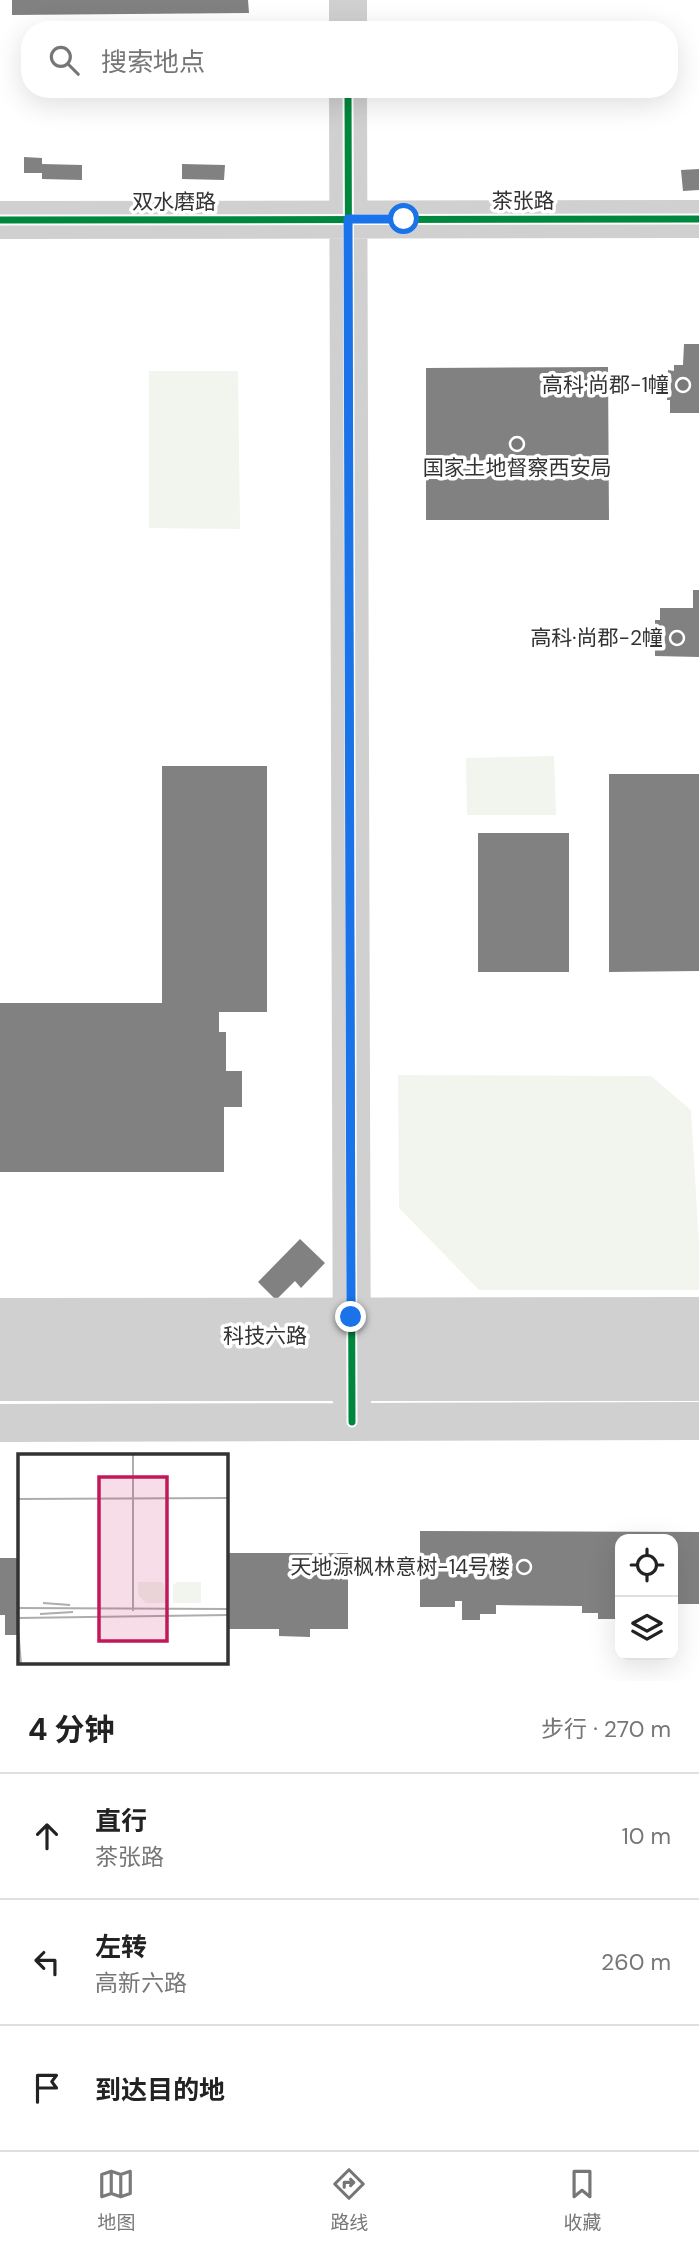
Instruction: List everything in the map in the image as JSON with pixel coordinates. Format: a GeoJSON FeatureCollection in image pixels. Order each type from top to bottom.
{"type":"FeatureCollection","features":[{"type":"Feature","properties":{"kind":"main road"},"geometry":{"type":"LineString","coordinates":[[348,0],[348,21]]}},
{"type":"Feature","properties":{"kind":"main road"},"geometry":{"type":"LineString","coordinates":[[348,98],[352,1422]]}},
{"type":"Feature","properties":{"kind":"main road","name":"茶张路"},"geometry":{"type":"LineString","coordinates":[[348,219],[699,219]]}},
{"type":"Feature","properties":{"kind":"main road","name":"双水磨路"},"geometry":{"type":"LineString","coordinates":[[0,220],[348,219]]}},
{"type":"Feature","properties":{"kind":"main road"},"geometry":{"type":"LineString","coordinates":[[0,1317],[351,1351],[699,1317]]}},
{"type":"Feature","properties":{"kind":"main road","name":"科技六路"},"geometry":{"type":"LineString","coordinates":[[0,1382],[351,1351],[699,1382]]}},
{"type":"Feature","properties":{"kind":"main road","name":"科技六路"},"geometry":{"type":"LineString","coordinates":[[0,1354],[699,1352]]}},
{"type":"Feature","properties":{"kind":"main road"},"geometry":{"type":"LineString","coordinates":[[0,1423],[699,1421]]}},
{"type":"Feature","properties":{"kind":"shaded area"},"geometry":{"type":"Polygon","coordinates":[[[149,371],[238,371],[240,529],[149,528],[149,371]]]}},
{"type":"Feature","properties":{"kind":"shaded area"},"geometry":{"type":"Polygon","coordinates":[[[554,756],[556,815],[467,815],[466,758],[554,756]]]}},
{"type":"Feature","properties":{"kind":"shaded area"},"geometry":{"type":"Polygon","coordinates":[[[398,1075],[651,1076],[691,1110],[699,1290],[479,1290],[399,1208],[398,1075]]]}},
{"type":"Feature","properties":{"kind":"building"},"geometry":{"type":"Polygon","coordinates":[[[12,0],[248,0],[249,13],[12,15],[12,0]]]}},
{"type":"Feature","properties":{"kind":"building"},"geometry":{"type":"Polygon","coordinates":[[[24,157],[42,158],[42,164],[82,165],[82,180],[42,179],[42,173],[24,173],[24,157]]]}},
{"type":"Feature","properties":{"kind":"building"},"geometry":{"type":"Polygon","coordinates":[[[182,164],[225,165],[224,180],[182,179],[182,164]]]}},
{"type":"Feature","properties":{"kind":"building"},"geometry":{"type":"Polygon","coordinates":[[[699,169],[699,190],[683,191],[681,170],[699,169]]]}},
{"type":"Feature","properties":{"kind":"building","name":"高科·尚郡-1幢"},"geometry":{"type":"Polygon","coordinates":[[[684,344],[699,344],[699,413],[670,413],[670,400],[667,400],[668,370],[674,371],[674,365],[683,365],[684,344]]]}},
{"type":"Feature","properties":{"kind":"building","name":"国家土地督察西安局"},"geometry":{"type":"Polygon","coordinates":[[[608,367],[609,520],[426,520],[426,368],[608,367]]]}},
{"type":"Feature","properties":{"kind":"building","name":"高科·尚郡-2幢"},"geometry":{"type":"Polygon","coordinates":[[[693,590],[699,590],[699,657],[655,656],[655,620],[660,620],[660,608],[693,608],[693,590]]]}},
{"type":"Feature","properties":{"kind":"building"},"geometry":{"type":"Polygon","coordinates":[[[162,766],[267,766],[267,1012],[219,1012],[219,1032],[226,1032],[226,1071],[242,1071],[242,1107],[224,1107],[224,1172],[0,1172],[0,1003],[162,1003],[162,766]]]}},
{"type":"Feature","properties":{"kind":"building"},"geometry":{"type":"Polygon","coordinates":[[[609,774],[699,774],[699,971],[609,972],[609,774]]]}},
{"type":"Feature","properties":{"kind":"building"},"geometry":{"type":"Polygon","coordinates":[[[478,833],[569,833],[569,972],[478,972],[478,833]]]}},
{"type":"Feature","properties":{"kind":"building"},"geometry":{"type":"Polygon","coordinates":[[[300,1239],[325,1263],[301,1288],[295,1281],[276,1300],[258,1282],[300,1239]]]}},
{"type":"Feature","properties":{"kind":"building","name":"天地源枫林意树-14号楼"},"geometry":{"type":"Polygon","coordinates":[[[420,1531],[699,1532],[699,1604],[678,1604],[678,1534],[615,1534],[615,1619],[598,1619],[598,1613],[582,1613],[582,1606],[496,1605],[496,1614],[480,1614],[480,1620],[462,1620],[462,1601],[455,1601],[455,1607],[420,1607],[420,1576],[428,1576],[428,1558],[420,1558],[420,1531]]]}},
{"type":"Feature","properties":{"kind":"building"},"geometry":{"type":"Polygon","coordinates":[[[228,1553],[348,1553],[348,1629],[310,1629],[310,1637],[279,1636],[279,1629],[228,1629],[228,1553]]]}},
{"type":"Feature","properties":{"kind":"building"},"geometry":{"type":"Polygon","coordinates":[[[0,1558],[18,1558],[18,1635],[5,1635],[5,1615],[0,1615],[0,1558]]]}},
{"type":"Feature","properties":{"kind":"cycle path"},"geometry":{"type":"LineString","coordinates":[[348,98],[352,1422]]}},
{"type":"Feature","properties":{"kind":"cycle path"},"geometry":{"type":"LineString","coordinates":[[0,220],[699,219]]}},
{"type":"Feature","properties":{"kind":"place","name":"高科·尚郡-1幢"},"geometry":{"type":"Point","coordinates":[683,385]}},
{"type":"Feature","properties":{"kind":"place","name":"国家土地督察西安局"},"geometry":{"type":"Point","coordinates":[517,444]}},
{"type":"Feature","properties":{"kind":"place","name":"高科·尚郡-2幢"},"geometry":{"type":"Point","coordinates":[677,638]}},
{"type":"Feature","properties":{"kind":"place","name":"天地源枫林意树-14号楼"},"geometry":{"type":"Point","coordinates":[524,1567]}},
{"type":"Feature","properties":{"kind":"route"},"geometry":{"type":"LineString","coordinates":[[351,1317],[348,219],[404,219]]}}]}
